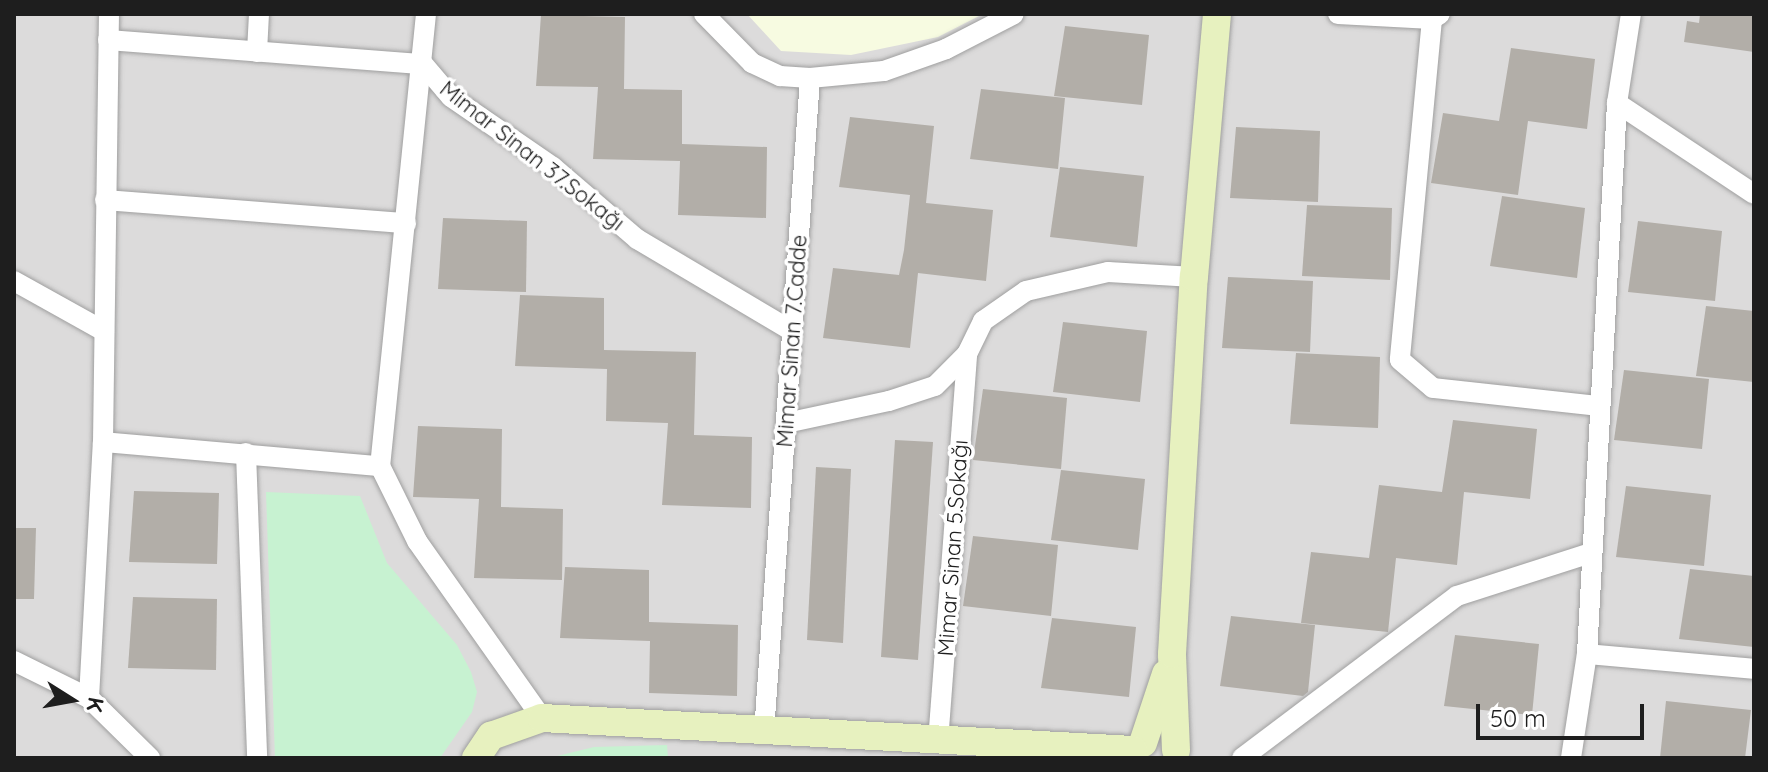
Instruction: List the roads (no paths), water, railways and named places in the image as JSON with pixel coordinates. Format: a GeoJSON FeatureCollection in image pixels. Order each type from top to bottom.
{"type":"FeatureCollection","features":[{"type":"Feature","properties":{"kind":"street"},"geometry":{"type":"LineString","coordinates":[[89,698],[103,442],[109,14]]}},
{"type":"Feature","properties":{"kind":"street"},"geometry":{"type":"LineString","coordinates":[[257,52],[259,14]]}},
{"type":"Feature","properties":{"kind":"street"},"geometry":{"type":"LineString","coordinates":[[426,14],[380,466],[417,541],[542,718]]}},
{"type":"Feature","properties":{"kind":"street"},"geometry":{"type":"LineString","coordinates":[[704,14],[752,63],[780,76],[810,78],[884,71],[946,49],[1014,14]]}},
{"type":"Feature","properties":{"kind":"street"},"geometry":{"type":"LineString","coordinates":[[1178,754],[1172,654],[1194,277],[1217,14]]}},
{"type":"Feature","properties":{"kind":"street"},"geometry":{"type":"LineString","coordinates":[[1338,14],[1436,16],[1400,360],[1433,388],[1599,406]]}},
{"type":"Feature","properties":{"kind":"street"},"geometry":{"type":"LineString","coordinates":[[1571,758],[1587,654],[1617,103],[1631,14]]}},
{"type":"Feature","properties":{"kind":"street","name":"Mimar Sinan 37.Sokağı"},"geometry":{"type":"LineString","coordinates":[[108,40],[423,64],[451,97],[553,167],[637,239],[792,331]]}},
{"type":"Feature","properties":{"kind":"street","name":"Mimar Sinan 7.Cadde"},"geometry":{"type":"LineString","coordinates":[[764,733],[810,78]]}},
{"type":"Feature","properties":{"kind":"street"},"geometry":{"type":"LineString","coordinates":[[1617,103],[1754,194]]}},
{"type":"Feature","properties":{"kind":"street"},"geometry":{"type":"LineString","coordinates":[[105,200],[406,223]]}},
{"type":"Feature","properties":{"kind":"street"},"geometry":{"type":"LineString","coordinates":[[786,423],[935,386],[967,354],[983,321],[1026,291],[1108,272],[1194,277]]}},
{"type":"Feature","properties":{"kind":"street"},"geometry":{"type":"LineString","coordinates":[[14,281],[104,331]]}},
{"type":"Feature","properties":{"kind":"street","name":"Mimar Sinan 5.Sokağı"},"geometry":{"type":"LineString","coordinates":[[938,742],[967,354]]}},
{"type":"Feature","properties":{"kind":"street"},"geometry":{"type":"LineString","coordinates":[[103,442],[380,466]]}},
{"type":"Feature","properties":{"kind":"street"},"geometry":{"type":"LineString","coordinates":[[246,453],[257,758]]}},
{"type":"Feature","properties":{"kind":"street"},"geometry":{"type":"LineString","coordinates":[[1242,758],[1457,596],[1591,553]]}},
{"type":"Feature","properties":{"kind":"street"},"geometry":{"type":"LineString","coordinates":[[1134,750],[1172,654]]}},
{"type":"Feature","properties":{"kind":"street"},"geometry":{"type":"LineString","coordinates":[[1587,654],[1754,669]]}},
{"type":"Feature","properties":{"kind":"street"},"geometry":{"type":"LineString","coordinates":[[14,661],[89,698],[150,758]]}},
{"type":"Feature","properties":{"kind":"street"},"geometry":{"type":"LineString","coordinates":[[476,758],[491,736],[542,718],[938,742],[1052,753],[1134,750],[1160,742],[1178,754]]}}]}
